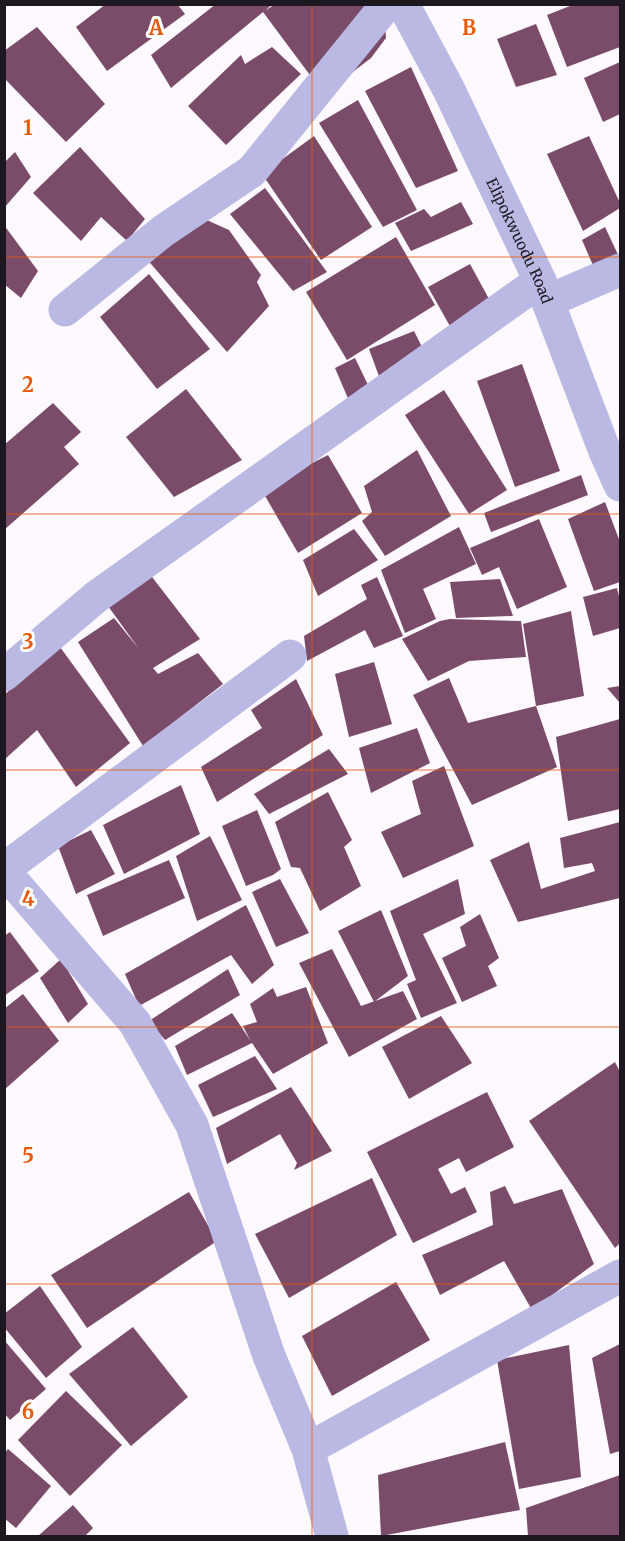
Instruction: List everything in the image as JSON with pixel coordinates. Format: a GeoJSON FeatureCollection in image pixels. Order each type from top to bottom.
{"type":"FeatureCollection","features":[{"type":"Feature","properties":{"kind":"street"},"geometry":{"type":"LineString","coordinates":[[65,310],[163,231],[252,171],[387,4]]}},
{"type":"Feature","properties":{"kind":"street","name":"Elipokwuodu Road"},"geometry":{"type":"LineString","coordinates":[[403,4],[449,90],[544,291],[604,449],[621,485]]}},
{"type":"Feature","properties":{"kind":"street"},"geometry":{"type":"LineString","coordinates":[[4,675],[96,597],[544,291],[621,270]]}},
{"type":"Feature","properties":{"kind":"street"},"geometry":{"type":"LineString","coordinates":[[290,656],[4,870],[135,1023],[192,1125],[269,1356],[308,1449],[332,1536]]}},
{"type":"Feature","properties":{"kind":"street"},"geometry":{"type":"LineString","coordinates":[[308,1449],[621,1276]]}},
{"type":"Feature","properties":{"kind":"building"},"geometry":{"type":"Polygon","coordinates":[[[106,4],[177,4],[185,14],[107,71],[76,27],[106,4]]]}},
{"type":"Feature","properties":{"kind":"building"},"geometry":{"type":"Polygon","coordinates":[[[216,4],[272,4],[265,11],[275,4],[375,4],[385,23],[386,38],[371,58],[324,94],[263,12],[171,88],[151,55],[216,4]]]}},
{"type":"Feature","properties":{"kind":"building"},"geometry":{"type":"Polygon","coordinates":[[[575,4],[620,4],[620,47],[567,67],[547,15],[575,4]]]}},
{"type":"Feature","properties":{"kind":"building"},"geometry":{"type":"Polygon","coordinates":[[[536,24],[557,75],[516,87],[497,39],[536,24]]]}},
{"type":"Feature","properties":{"kind":"building"},"geometry":{"type":"Polygon","coordinates":[[[37,27],[105,104],[66,142],[4,78],[4,51],[37,27]]]}},
{"type":"Feature","properties":{"kind":"building"},"geometry":{"type":"Polygon","coordinates":[[[272,47],[301,74],[226,145],[188,106],[241,55],[245,64],[272,47]]]}},
{"type":"Feature","properties":{"kind":"building"},"geometry":{"type":"Polygon","coordinates":[[[620,62],[620,114],[603,122],[584,78],[620,62]]]}},
{"type":"Feature","properties":{"kind":"building"},"geometry":{"type":"Polygon","coordinates":[[[411,67],[458,171],[416,188],[365,91],[411,67]]]}},
{"type":"Feature","properties":{"kind":"building"},"geometry":{"type":"Polygon","coordinates":[[[358,100],[417,210],[383,227],[319,123],[358,100]]]}},
{"type":"Feature","properties":{"kind":"building"},"geometry":{"type":"Polygon","coordinates":[[[314,136],[372,227],[321,260],[262,174],[314,136]]]}},
{"type":"Feature","properties":{"kind":"building"},"geometry":{"type":"Polygon","coordinates":[[[589,136],[620,203],[620,208],[583,231],[547,154],[589,136]]]}},
{"type":"Feature","properties":{"kind":"building"},"geometry":{"type":"Polygon","coordinates":[[[80,147],[145,219],[127,241],[101,217],[81,241],[33,193],[80,147]]]}},
{"type":"Feature","properties":{"kind":"building"},"geometry":{"type":"Polygon","coordinates":[[[15,152],[31,177],[4,208],[4,163],[15,152]]]}},
{"type":"Feature","properties":{"kind":"building"},"geometry":{"type":"Polygon","coordinates":[[[265,188],[327,272],[293,291],[230,214],[265,188]]]}},
{"type":"Feature","properties":{"kind":"building"},"geometry":{"type":"Polygon","coordinates":[[[461,202],[473,224],[411,251],[395,223],[424,209],[431,217],[461,202]]]}},
{"type":"Feature","properties":{"kind":"building"},"geometry":{"type":"Polygon","coordinates":[[[200,217],[229,230],[261,275],[257,282],[269,306],[227,352],[145,257],[200,217]]]}},
{"type":"Feature","properties":{"kind":"building"},"geometry":{"type":"Polygon","coordinates":[[[4,225],[38,271],[21,298],[4,284],[4,225]]]}},
{"type":"Feature","properties":{"kind":"building"},"geometry":{"type":"Polygon","coordinates":[[[605,227],[620,259],[605,293],[582,240],[605,227]]]}},
{"type":"Feature","properties":{"kind":"building"},"geometry":{"type":"Polygon","coordinates":[[[396,237],[435,305],[347,360],[306,292],[396,237]]]}},
{"type":"Feature","properties":{"kind":"building"},"geometry":{"type":"Polygon","coordinates":[[[470,264],[501,321],[460,344],[428,287],[470,264]]]}},
{"type":"Feature","properties":{"kind":"building"},"geometry":{"type":"Polygon","coordinates":[[[149,274],[210,349],[157,389],[100,317],[149,274]]]}},
{"type":"Feature","properties":{"kind":"building"},"geometry":{"type":"Polygon","coordinates":[[[414,331],[428,359],[380,379],[369,349],[414,331]]]}},
{"type":"Feature","properties":{"kind":"building"},"geometry":{"type":"Polygon","coordinates":[[[355,358],[371,391],[350,403],[335,368],[355,358]]]}},
{"type":"Feature","properties":{"kind":"building"},"geometry":{"type":"Polygon","coordinates":[[[522,364],[560,471],[515,487],[477,381],[522,364]]]}},
{"type":"Feature","properties":{"kind":"building"},"geometry":{"type":"Polygon","coordinates":[[[186,389],[242,460],[174,497],[126,437],[186,389]]]}},
{"type":"Feature","properties":{"kind":"building"},"geometry":{"type":"Polygon","coordinates":[[[444,390],[507,490],[469,514],[405,415],[444,390]]]}},
{"type":"Feature","properties":{"kind":"building"},"geometry":{"type":"Polygon","coordinates":[[[53,403],[81,432],[64,447],[79,464],[4,530],[4,445],[53,403]]]}},
{"type":"Feature","properties":{"kind":"building"},"geometry":{"type":"Polygon","coordinates":[[[417,450],[451,516],[385,556],[362,521],[372,512],[364,486],[417,450]]]}},
{"type":"Feature","properties":{"kind":"building"},"geometry":{"type":"Polygon","coordinates":[[[328,455],[362,513],[298,553],[261,489],[328,455]]]}},
{"type":"Feature","properties":{"kind":"building"},"geometry":{"type":"Polygon","coordinates":[[[581,475],[588,495],[491,532],[484,513],[581,475]]]}},
{"type":"Feature","properties":{"kind":"building"},"geometry":{"type":"Polygon","coordinates":[[[605,502],[620,542],[620,582],[594,591],[568,519],[605,502]]]}},
{"type":"Feature","properties":{"kind":"building"},"geometry":{"type":"Polygon","coordinates":[[[539,519],[567,587],[517,609],[499,567],[482,575],[470,548],[539,519]]]}},
{"type":"Feature","properties":{"kind":"building"},"geometry":{"type":"Polygon","coordinates":[[[459,527],[476,564],[423,589],[436,619],[405,633],[381,570],[459,527]]]}},
{"type":"Feature","properties":{"kind":"building"},"geometry":{"type":"Polygon","coordinates":[[[354,529],[378,560],[318,596],[303,560],[354,529]]]}},
{"type":"Feature","properties":{"kind":"building"},"geometry":{"type":"Polygon","coordinates":[[[152,577],[200,639],[153,668],[158,674],[198,653],[223,684],[143,746],[78,642],[114,618],[139,649],[108,606],[152,577]]]}},
{"type":"Feature","properties":{"kind":"building"},"geometry":{"type":"Polygon","coordinates":[[[377,577],[403,636],[374,648],[365,630],[307,661],[304,636],[367,599],[361,585],[377,577]]]}},
{"type":"Feature","properties":{"kind":"building"},"geometry":{"type":"Polygon","coordinates":[[[500,579],[513,616],[456,618],[450,582],[500,579]]]}},
{"type":"Feature","properties":{"kind":"building"},"geometry":{"type":"Polygon","coordinates":[[[617,588],[620,600],[620,628],[593,636],[583,597],[617,588]]]}},
{"type":"Feature","properties":{"kind":"building"},"geometry":{"type":"Polygon","coordinates":[[[571,611],[584,696],[536,706],[523,624],[571,611]]]}},
{"type":"Feature","properties":{"kind":"building"},"geometry":{"type":"Polygon","coordinates":[[[450,619],[521,621],[526,657],[469,661],[428,681],[402,639],[440,621],[450,619]]]}},
{"type":"Feature","properties":{"kind":"building"},"geometry":{"type":"Polygon","coordinates":[[[60,647],[130,743],[76,787],[37,730],[4,760],[4,695],[60,647]]]}},
{"type":"Feature","properties":{"kind":"building"},"geometry":{"type":"Polygon","coordinates":[[[374,662],[392,724],[349,737],[335,674],[374,662]]]}},
{"type":"Feature","properties":{"kind":"building"},"geometry":{"type":"Polygon","coordinates":[[[449,678],[468,723],[536,706],[557,767],[472,805],[413,695],[449,678]]]}},
{"type":"Feature","properties":{"kind":"building"},"geometry":{"type":"Polygon","coordinates":[[[296,679],[323,735],[217,802],[201,767],[262,728],[251,710],[296,679]]]}},
{"type":"Feature","properties":{"kind":"building"},"geometry":{"type":"Polygon","coordinates":[[[620,686],[620,703],[607,688],[620,686]]]}},
{"type":"Feature","properties":{"kind":"building"},"geometry":{"type":"Polygon","coordinates":[[[620,719],[620,809],[568,821],[556,737],[620,719]]]}},
{"type":"Feature","properties":{"kind":"building"},"geometry":{"type":"Polygon","coordinates":[[[417,728],[430,763],[371,793],[359,748],[417,728]]]}},
{"type":"Feature","properties":{"kind":"building"},"geometry":{"type":"Polygon","coordinates":[[[329,749],[348,774],[269,814],[254,794],[329,749]]]}},
{"type":"Feature","properties":{"kind":"building"},"geometry":{"type":"Polygon","coordinates":[[[444,766],[474,846],[403,878],[381,832],[421,814],[412,781],[444,766]]]}},
{"type":"Feature","properties":{"kind":"building"},"geometry":{"type":"Polygon","coordinates":[[[181,785],[200,834],[124,874],[103,825],[181,785]]]}},
{"type":"Feature","properties":{"kind":"building"},"geometry":{"type":"Polygon","coordinates":[[[328,792],[352,840],[344,847],[361,886],[320,911],[300,868],[291,867],[275,822],[328,792]]]}},
{"type":"Feature","properties":{"kind":"building"},"geometry":{"type":"Polygon","coordinates":[[[257,810],[281,869],[273,875],[246,886],[222,826],[257,810]]]}},
{"type":"Feature","properties":{"kind":"building"},"geometry":{"type":"Polygon","coordinates":[[[620,822],[620,898],[518,922],[490,860],[529,842],[541,889],[595,871],[592,863],[564,868],[560,838],[620,822]]]}},
{"type":"Feature","properties":{"kind":"building"},"geometry":{"type":"Polygon","coordinates":[[[91,830],[115,874],[76,894],[58,846],[91,830]]]}},
{"type":"Feature","properties":{"kind":"building"},"geometry":{"type":"Polygon","coordinates":[[[210,836],[242,900],[197,921],[176,856],[210,836]]]}},
{"type":"Feature","properties":{"kind":"building"},"geometry":{"type":"Polygon","coordinates":[[[169,860],[185,898],[103,936],[87,895],[169,860]]]}},
{"type":"Feature","properties":{"kind":"building"},"geometry":{"type":"Polygon","coordinates":[[[280,879],[309,933],[276,947],[252,892],[280,879]]]}},
{"type":"Feature","properties":{"kind":"building"},"geometry":{"type":"Polygon","coordinates":[[[458,879],[465,914],[423,934],[457,1003],[421,1018],[407,984],[416,980],[390,911],[458,879]]]}},
{"type":"Feature","properties":{"kind":"building"},"geometry":{"type":"Polygon","coordinates":[[[246,905],[274,965],[252,984],[231,955],[139,1006],[125,974],[246,905]]]}},
{"type":"Feature","properties":{"kind":"building"},"geometry":{"type":"Polygon","coordinates":[[[381,910],[408,976],[374,1002],[338,931],[381,910]]]}},
{"type":"Feature","properties":{"kind":"building"},"geometry":{"type":"Polygon","coordinates":[[[480,914],[499,958],[488,966],[497,986],[462,1002],[442,958],[466,946],[460,927],[480,914]]]}},
{"type":"Feature","properties":{"kind":"building"},"geometry":{"type":"Polygon","coordinates":[[[10,932],[39,971],[4,996],[4,936],[10,932]]]}},
{"type":"Feature","properties":{"kind":"building"},"geometry":{"type":"Polygon","coordinates":[[[332,949],[361,1006],[403,991],[417,1019],[349,1057],[299,963],[332,949]]]}},
{"type":"Feature","properties":{"kind":"building"},"geometry":{"type":"Polygon","coordinates":[[[61,959],[88,1004],[68,1023],[40,978],[61,959]]]}},
{"type":"Feature","properties":{"kind":"building"},"geometry":{"type":"Polygon","coordinates":[[[228,969],[240,995],[165,1040],[149,1021],[228,969]]]}},
{"type":"Feature","properties":{"kind":"building"},"geometry":{"type":"Polygon","coordinates":[[[306,987],[328,1043],[273,1074],[252,1043],[187,1075],[175,1046],[232,1013],[250,1040],[243,1026],[257,1022],[250,1004],[273,988],[277,997],[306,987]]]}},
{"type":"Feature","properties":{"kind":"building"},"geometry":{"type":"Polygon","coordinates":[[[23,994],[59,1041],[4,1090],[4,1009],[23,994]]]}},
{"type":"Feature","properties":{"kind":"building"},"geometry":{"type":"Polygon","coordinates":[[[441,1016],[472,1063],[409,1099],[382,1047],[441,1016]]]}},
{"type":"Feature","properties":{"kind":"building"},"geometry":{"type":"Polygon","coordinates":[[[255,1056],[277,1089],[213,1117],[198,1085],[255,1056]]]}},
{"type":"Feature","properties":{"kind":"building"},"geometry":{"type":"Polygon","coordinates":[[[615,1062],[620,1072],[620,1243],[615,1248],[529,1121],[615,1062]]]}},
{"type":"Feature","properties":{"kind":"building"},"geometry":{"type":"Polygon","coordinates":[[[291,1087],[332,1151],[294,1170],[297,1163],[280,1134],[227,1164],[216,1128],[291,1087]]]}},
{"type":"Feature","properties":{"kind":"building"},"geometry":{"type":"Polygon","coordinates":[[[487,1092],[514,1147],[466,1172],[459,1158],[438,1169],[451,1194],[465,1187],[477,1212],[413,1243],[367,1152],[487,1092]]]}},
{"type":"Feature","properties":{"kind":"building"},"geometry":{"type":"Polygon","coordinates":[[[372,1178],[397,1235],[289,1298],[255,1234],[372,1178]]]}},
{"type":"Feature","properties":{"kind":"building"},"geometry":{"type":"Polygon","coordinates":[[[505,1186],[514,1204],[562,1189],[594,1264],[532,1310],[504,1261],[440,1295],[422,1255],[493,1225],[490,1192],[505,1186]]]}},
{"type":"Feature","properties":{"kind":"building"},"geometry":{"type":"Polygon","coordinates":[[[189,1192],[217,1241],[87,1328],[51,1275],[189,1192]]]}},
{"type":"Feature","properties":{"kind":"building"},"geometry":{"type":"Polygon","coordinates":[[[396,1282],[430,1340],[332,1396],[302,1336],[396,1282]]]}},
{"type":"Feature","properties":{"kind":"building"},"geometry":{"type":"Polygon","coordinates":[[[40,1286],[82,1347],[46,1378],[4,1327],[4,1314],[40,1286]]]}},
{"type":"Feature","properties":{"kind":"building"},"geometry":{"type":"Polygon","coordinates":[[[133,1327],[188,1397],[131,1446],[69,1374],[133,1327]]]}},
{"type":"Feature","properties":{"kind":"building"},"geometry":{"type":"Polygon","coordinates":[[[4,1340],[46,1389],[10,1420],[4,1413],[4,1340]]]}},
{"type":"Feature","properties":{"kind":"building"},"geometry":{"type":"Polygon","coordinates":[[[620,1344],[620,1451],[610,1454],[592,1358],[620,1344]]]}},
{"type":"Feature","properties":{"kind":"building"},"geometry":{"type":"Polygon","coordinates":[[[569,1345],[581,1477],[519,1489],[497,1360],[569,1345]]]}},
{"type":"Feature","properties":{"kind":"building"},"geometry":{"type":"Polygon","coordinates":[[[66,1391],[122,1445],[70,1496],[18,1440],[66,1391]]]}},
{"type":"Feature","properties":{"kind":"building"},"geometry":{"type":"Polygon","coordinates":[[[505,1442],[520,1510],[381,1536],[378,1475],[505,1442]]]}},
{"type":"Feature","properties":{"kind":"building"},"geometry":{"type":"Polygon","coordinates":[[[8,1449],[51,1486],[16,1528],[4,1518],[4,1454],[8,1449]]]}},
{"type":"Feature","properties":{"kind":"building"},"geometry":{"type":"Polygon","coordinates":[[[620,1475],[620,1536],[528,1536],[526,1508],[620,1475]]]}},
{"type":"Feature","properties":{"kind":"building"},"geometry":{"type":"Polygon","coordinates":[[[73,1505],[93,1528],[85,1536],[38,1536],[73,1505]]]}}]}
